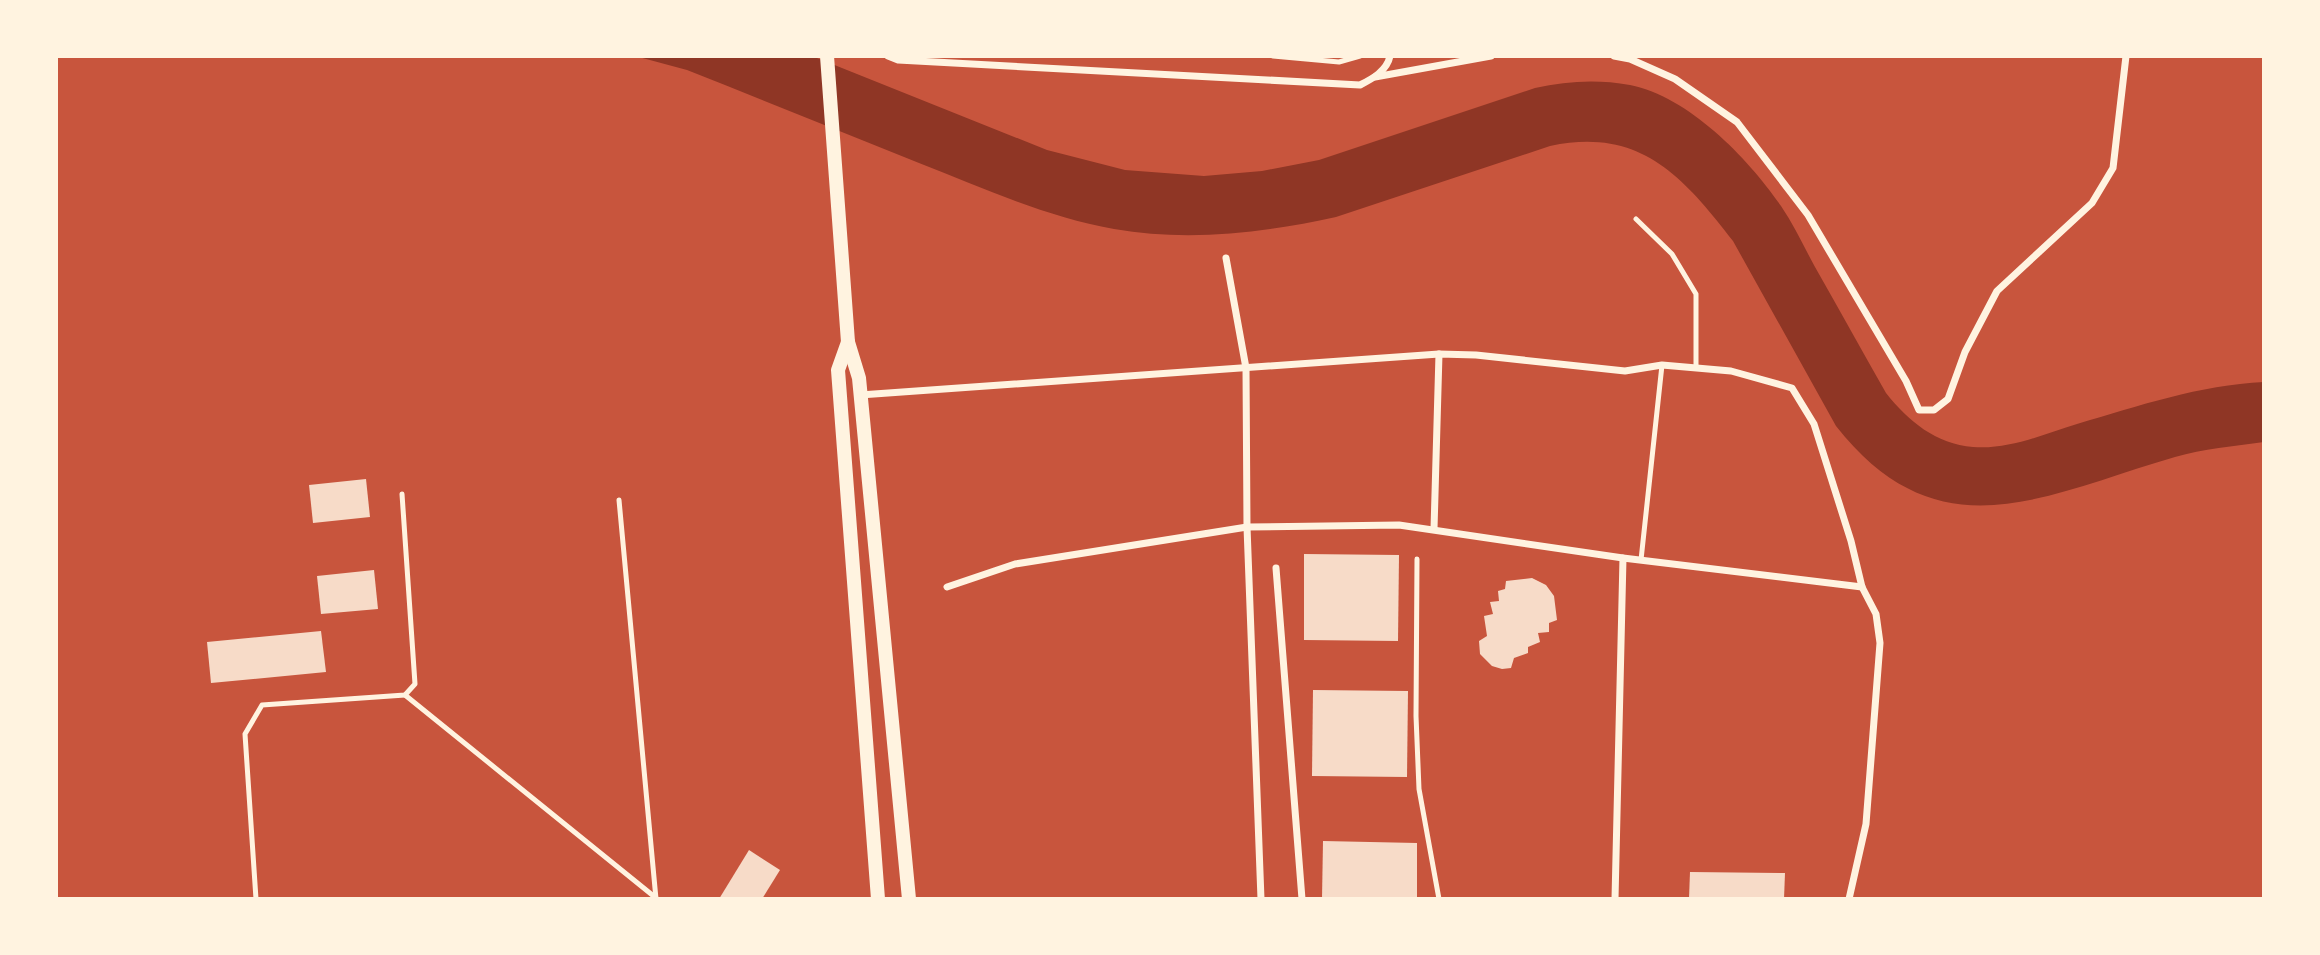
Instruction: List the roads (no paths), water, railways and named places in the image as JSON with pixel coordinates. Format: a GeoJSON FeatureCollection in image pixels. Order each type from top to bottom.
{"type":"FeatureCollection","features":[{"type":"Feature","properties":{"kind":"main road"},"geometry":{"type":"LineString","coordinates":[[827,56],[848,342],[859,378],[909,899]]}},
{"type":"Feature","properties":{"kind":"main road"},"geometry":{"type":"LineString","coordinates":[[848,342],[838,370],[878,899]]}},
{"type":"Feature","properties":{"kind":"street"},"geometry":{"type":"LineString","coordinates":[[888,56],[898,60],[1360,85],[1375,77],[1491,56]]}},
{"type":"Feature","properties":{"kind":"street"},"geometry":{"type":"LineString","coordinates":[[1375,77],[1389,62],[1390,56]]}},
{"type":"Feature","properties":{"kind":"street"},"geometry":{"type":"LineString","coordinates":[[1614,56],[1630,59],[1675,79],[1737,122],[1808,215],[1906,380],[1919,410],[1934,410],[1948,399],[1965,352],[1997,291],[2092,203],[2112,168],[2126,56]]}},
{"type":"Feature","properties":{"kind":"street"},"geometry":{"type":"LineString","coordinates":[[1226,258],[1246,369],[1247,527],[1261,899]]}},
{"type":"Feature","properties":{"kind":"street"},"geometry":{"type":"LineString","coordinates":[[1434,529],[1439,354]]}},
{"type":"Feature","properties":{"kind":"street"},"geometry":{"type":"LineString","coordinates":[[860,395],[1439,354],[1476,355],[1625,371],[1662,365],[1731,371],[1792,388],[1814,424],[1851,541],[1862,587],[1876,614],[1880,643],[1866,824],[1849,899]]}},
{"type":"Feature","properties":{"kind":"street"},"geometry":{"type":"LineString","coordinates":[[947,587],[1015,564],[1247,527],[1399,525],[1623,558],[1862,587]]}},
{"type":"Feature","properties":{"kind":"street"},"geometry":{"type":"LineString","coordinates":[[1615,899],[1623,558]]}},
{"type":"Feature","properties":{"kind":"street"},"geometry":{"type":"LineString","coordinates":[[1276,568],[1302,899]]}},
{"type":"Feature","properties":{"kind":"lane"},"geometry":{"type":"LineString","coordinates":[[1273,56],[1339,62],[1360,56]]}},
{"type":"Feature","properties":{"kind":"lane"},"geometry":{"type":"LineString","coordinates":[[1636,219],[1672,254],[1696,294],[1696,368]]}},
{"type":"Feature","properties":{"kind":"lane"},"geometry":{"type":"LineString","coordinates":[[1641,560],[1662,365]]}},
{"type":"Feature","properties":{"kind":"lane"},"geometry":{"type":"LineString","coordinates":[[402,494],[415,684],[405,695]]}},
{"type":"Feature","properties":{"kind":"lane"},"geometry":{"type":"LineString","coordinates":[[619,500],[656,898]]}},
{"type":"Feature","properties":{"kind":"lane"},"geometry":{"type":"LineString","coordinates":[[1417,559],[1416,716],[1419,789],[1439,899]]}},
{"type":"Feature","properties":{"kind":"lane"},"geometry":{"type":"LineString","coordinates":[[256,899],[245,734],[262,705],[405,695],[656,898]]}}]}
